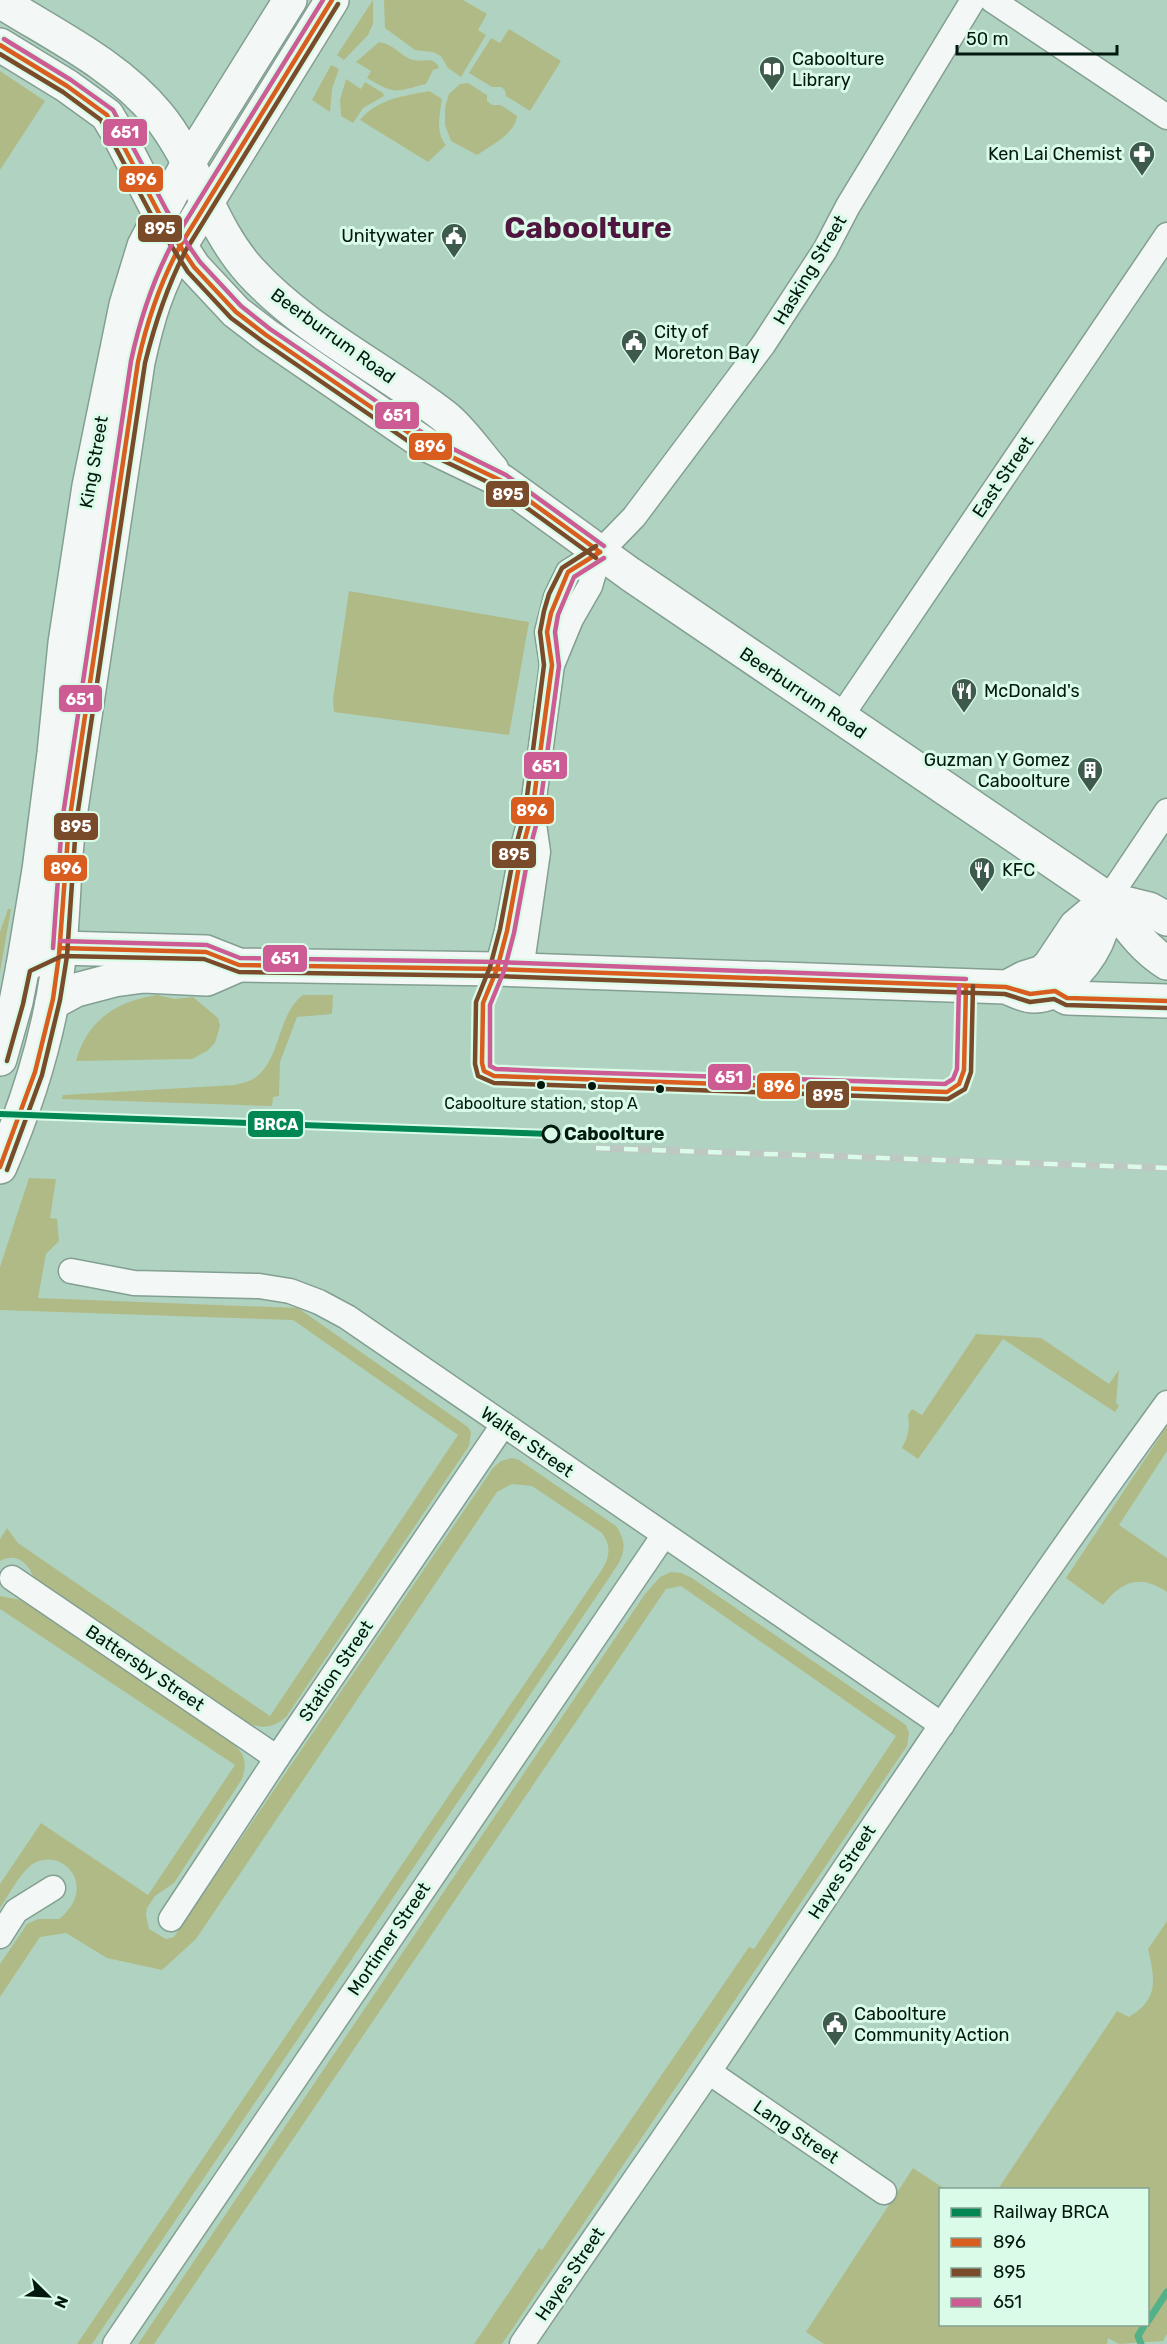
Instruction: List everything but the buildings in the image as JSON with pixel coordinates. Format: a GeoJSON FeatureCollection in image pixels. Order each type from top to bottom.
{"type":"FeatureCollection","features":[{"type":"Feature","properties":{"kind":"main road","name":"King Street"},"geometry":{"type":"LineString","coordinates":[[0,1059],[16,1002],[39,870],[65,643],[88,486],[126,305],[144,246],[160,215],[188,165],[290,0]]}},
{"type":"Feature","properties":{"kind":"main road","name":"King Street"},"geometry":{"type":"LineString","coordinates":[[0,1167],[22,1112],[46,1034],[52,1003],[60,948],[69,823],[138,362],[157,289],[206,203],[332,0]]}},
{"type":"Feature","properties":{"kind":"main road","name":"Beerburrum Road"},"geometry":{"type":"LineString","coordinates":[[0,1],[97,62],[130,86],[159,116],[188,165],[217,226],[250,271],[282,302],[446,418],[501,481]]}},
{"type":"Feature","properties":{"kind":"main road","name":"Beerburrum Road"},"geometry":{"type":"LineString","coordinates":[[0,45],[68,86],[107,115],[120,135],[160,215],[194,267],[220,296],[266,335],[425,444],[501,481],[630,574],[1108,899],[1137,938],[1155,956],[1167,963]]}},
{"type":"Feature","properties":{"kind":"main road","name":"Beerburrum Road"},"geometry":{"type":"LineString","coordinates":[[1108,899],[1149,909],[1167,919]]}},
{"type":"Feature","properties":{"kind":"main road"},"geometry":{"type":"LineString","coordinates":[[23,966],[60,948],[206,952],[239,964],[509,970],[1006,987],[1031,996],[1055,992],[1079,969],[1098,940],[1108,899]]}},
{"type":"Feature","properties":{"kind":"main road"},"geometry":{"type":"LineString","coordinates":[[1006,987],[1043,972],[1076,926],[1108,899]]}},
{"type":"Feature","properties":{"kind":"main road"},"geometry":{"type":"LineString","coordinates":[[52,1003],[76,990],[114,980],[144,976],[207,979],[239,964]]}},
{"type":"Feature","properties":{"kind":"main road"},"geometry":{"type":"LineString","coordinates":[[1055,992],[1067,998],[1167,1001]]}},
{"type":"Feature","properties":{"kind":"street","name":"Hasking Street"},"geometry":{"type":"LineString","coordinates":[[600,552],[634,517],[789,308],[973,0]]}},
{"type":"Feature","properties":{"kind":"street"},"geometry":{"type":"LineString","coordinates":[[992,0],[1167,117]]}},
{"type":"Feature","properties":{"kind":"street","name":"East Street"},"geometry":{"type":"LineString","coordinates":[[840,718],[1167,235]]}},
{"type":"Feature","properties":{"kind":"street"},"geometry":{"type":"LineString","coordinates":[[509,970],[507,931],[522,850],[532,813],[552,665],[572,619],[590,586],[600,552]]}},
{"type":"Feature","properties":{"kind":"street"},"geometry":{"type":"LineString","coordinates":[[1108,899],[1167,811]]}},
{"type":"Feature","properties":{"kind":"street","name":"Walter Street"},"geometry":{"type":"LineString","coordinates":[[71,1271],[134,1283],[259,1286],[290,1291],[319,1302],[347,1317],[942,1725]]}},
{"type":"Feature","properties":{"kind":"street","name":"Hayes Street"},"geometry":{"type":"LineString","coordinates":[[529,2342],[886,1805],[1082,1520],[1167,1403]]}},
{"type":"Feature","properties":{"kind":"street","name":"Station Street"},"geometry":{"type":"LineString","coordinates":[[171,1919],[503,1425]]}},
{"type":"Feature","properties":{"kind":"street","name":"Mortimer Street"},"geometry":{"type":"LineString","coordinates":[[115,2344],[663,1535]]}},
{"type":"Feature","properties":{"kind":"street","name":"Battersby Street"},"geometry":{"type":"LineString","coordinates":[[12,1578],[278,1758]]}},
{"type":"Feature","properties":{"kind":"street"},"geometry":{"type":"LineString","coordinates":[[0,1936],[16,1911],[53,1888]]}},
{"type":"Feature","properties":{"kind":"street","name":"Lang Street"},"geometry":{"type":"LineString","coordinates":[[709,2072],[884,2192]]}},
{"type":"Feature","properties":{"kind":"green space"},"geometry":{"type":"Polygon","coordinates":[[[373,0],[373,24],[368,35],[344,60],[337,55],[373,0]]]}},
{"type":"Feature","properties":{"kind":"green space"},"geometry":{"type":"Polygon","coordinates":[[[384,0],[463,0],[487,14],[478,30],[486,35],[461,77],[448,68],[441,56],[433,52],[415,50],[385,28],[384,0]]]}},
{"type":"Feature","properties":{"kind":"green space"},"geometry":{"type":"Polygon","coordinates":[[[509,29],[561,61],[530,111],[506,96],[505,90],[501,87],[492,87],[469,73],[491,38],[500,43],[509,29]]]}},
{"type":"Feature","properties":{"kind":"green space"},"geometry":{"type":"Polygon","coordinates":[[[379,42],[413,60],[434,62],[439,68],[433,70],[426,84],[401,90],[384,87],[367,78],[371,71],[356,62],[379,42]]]}},
{"type":"Feature","properties":{"kind":"green space"},"geometry":{"type":"Polygon","coordinates":[[[331,65],[339,69],[332,89],[330,112],[312,100],[331,65]]]}},
{"type":"Feature","properties":{"kind":"green space"},"geometry":{"type":"Polygon","coordinates":[[[0,71],[45,101],[0,170],[0,71]]]}},
{"type":"Feature","properties":{"kind":"green space"},"geometry":{"type":"Polygon","coordinates":[[[346,79],[361,89],[365,82],[383,93],[384,96],[363,108],[353,123],[341,116],[340,100],[346,79]]]}},
{"type":"Feature","properties":{"kind":"green space"},"geometry":{"type":"Polygon","coordinates":[[[468,83],[487,95],[487,101],[492,105],[501,105],[517,116],[516,122],[507,133],[477,155],[451,141],[445,125],[445,107],[449,94],[460,84],[468,83]]]}},
{"type":"Feature","properties":{"kind":"green space"},"geometry":{"type":"Polygon","coordinates":[[[429,91],[442,99],[439,129],[446,145],[428,162],[360,120],[374,107],[383,103],[429,91]]]}},
{"type":"Feature","properties":{"kind":"green space"},"geometry":{"type":"Polygon","coordinates":[[[349,591],[529,622],[509,735],[334,712],[333,699],[349,591]]]}},
{"type":"Feature","properties":{"kind":"green space"},"geometry":{"type":"Polygon","coordinates":[[[8,909],[11,909],[0,972],[0,932],[8,909]]]}},
{"type":"Feature","properties":{"kind":"green space"},"geometry":{"type":"Polygon","coordinates":[[[157,995],[175,999],[193,997],[218,1018],[220,1026],[215,1043],[207,1051],[192,1059],[76,1061],[88,1034],[106,1015],[129,1002],[157,995]]]}},
{"type":"Feature","properties":{"kind":"green space"},"geometry":{"type":"Polygon","coordinates":[[[303,995],[333,995],[332,1014],[297,1017],[280,1062],[279,1096],[273,1097],[272,1106],[62,1099],[63,1095],[235,1085],[251,1080],[269,1061],[288,1014],[303,995]]]}},
{"type":"Feature","properties":{"kind":"green space"},"geometry":{"type":"Polygon","coordinates":[[[29,1178],[56,1179],[50,1218],[57,1219],[59,1241],[46,1254],[38,1298],[298,1308],[468,1427],[471,1432],[469,1446],[286,1717],[277,1723],[263,1727],[247,1723],[34,1578],[29,1568],[21,1560],[12,1558],[0,1561],[0,1539],[7,1528],[18,1543],[270,1716],[458,1435],[293,1320],[0,1310],[0,1267],[29,1178]]]}},
{"type":"Feature","properties":{"kind":"green space"},"geometry":{"type":"Polygon","coordinates":[[[976,1334],[1041,1338],[1109,1384],[1119,1370],[1116,1403],[1119,1406],[1115,1412],[1003,1339],[918,1459],[902,1448],[909,1427],[908,1415],[912,1409],[922,1415],[976,1334]]]}},
{"type":"Feature","properties":{"kind":"green space"},"geometry":{"type":"Polygon","coordinates":[[[1167,1426],[1167,1451],[1119,1525],[1167,1558],[1167,1592],[1148,1583],[1132,1583],[1117,1590],[1103,1605],[1066,1578],[1167,1426]]]}},
{"type":"Feature","properties":{"kind":"green space"},"geometry":{"type":"Polygon","coordinates":[[[512,1458],[519,1460],[616,1526],[624,1544],[619,1563],[92,2344],[77,2344],[603,1568],[608,1555],[608,1546],[602,1533],[532,1486],[512,1484],[497,1492],[196,1939],[162,1970],[107,1958],[66,1933],[40,1937],[0,1997],[0,1964],[27,1924],[38,1919],[59,1919],[71,1906],[76,1893],[76,1881],[71,1871],[63,1864],[53,1860],[41,1860],[26,1870],[0,1908],[0,1884],[41,1823],[148,1895],[235,1765],[0,1609],[0,1596],[21,1600],[233,1744],[241,1752],[245,1764],[242,1779],[174,1883],[155,1896],[147,1908],[149,1929],[166,1939],[174,1937],[493,1468],[501,1461],[512,1458]]]}},
{"type":"Feature","properties":{"kind":"green space"},"geometry":{"type":"Polygon","coordinates":[[[671,1572],[692,1578],[906,1725],[909,1733],[907,1746],[502,2344],[474,2344],[539,2248],[542,2250],[749,1947],[754,1949],[896,1736],[681,1586],[666,1589],[154,2344],[138,2344],[645,1594],[660,1577],[671,1572]]]}},
{"type":"Feature","properties":{"kind":"green space"},"geometry":{"type":"Polygon","coordinates":[[[1167,1921],[1167,2334],[1163,2341],[1119,2344],[1108,2338],[1107,2344],[824,2344],[806,2332],[913,2168],[943,2188],[939,2188],[939,2326],[1149,2326],[1149,2188],[999,2188],[1117,2011],[1129,2017],[1146,2003],[1150,1996],[1153,1979],[1148,1949],[1167,1921]]]}},
{"type":"Feature","properties":{"kind":"waterway"},"geometry":{"type":"LineString","coordinates":[[1149,2319],[1167,2292]]}},
{"type":"Feature","properties":{"kind":"waterway"},"geometry":{"type":"LineString","coordinates":[[1141,2344],[1138,2336],[1144,2326]]}},
{"type":"Feature","properties":{"kind":"railway"},"geometry":{"type":"LineString","coordinates":[[596,1148],[1167,1168]]}},
{"type":"Feature","properties":{"kind":"rail line","name":"BRCA"},"geometry":{"type":"LineString","coordinates":[[0,1114],[551,1134]]}},
{"type":"Feature","properties":{"kind":"transit line","name":"651"},"geometry":{"type":"LineString","coordinates":[[53,948],[62,822],[131,361],[139,330],[153,285],[173,242],[323,0]]}},
{"type":"Feature","properties":{"kind":"transit line","name":"896"},"geometry":{"type":"LineString","coordinates":[[0,1167],[35,1072],[53,999],[59,955],[69,823],[138,362],[146,332],[160,288],[180,246],[332,0]]}},
{"type":"Feature","properties":{"kind":"transit line","name":"895"},"geometry":{"type":"LineString","coordinates":[[7,1170],[42,1075],[60,1000],[67,956],[76,824],[145,363],[153,334],[167,291],[186,250],[338,4]]}},
{"type":"Feature","properties":{"kind":"transit line","name":"651"},"geometry":{"type":"LineString","coordinates":[[4,39],[71,80],[113,110],[186,242],[200,262],[241,306],[270,329],[429,437],[506,475],[604,546]]}},
{"type":"Feature","properties":{"kind":"transit line","name":"896"},"geometry":{"type":"LineString","coordinates":[[0,45],[67,86],[107,115],[160,215],[180,246],[194,267],[236,312],[425,444],[502,481],[600,552]]}},
{"type":"Feature","properties":{"kind":"transit line","name":"895"},"geometry":{"type":"LineString","coordinates":[[0,54],[63,92],[101,120],[153,218],[188,272],[231,318],[421,450],[498,487],[596,558]]}},
{"type":"Feature","properties":{"kind":"transit line","name":"895"},"geometry":{"type":"LineString","coordinates":[[596,546],[562,568],[549,594],[544,611],[540,632],[544,665],[525,812],[515,849],[500,929],[490,967],[476,1002],[475,1064],[478,1076],[494,1083],[948,1099],[965,1089],[971,1072],[973,986]]}},
{"type":"Feature","properties":{"kind":"transit line","name":"896"},"geometry":{"type":"LineString","coordinates":[[600,552],[568,572],[551,613],[547,632],[552,665],[532,813],[522,850],[507,931],[497,969],[483,1003],[482,1063],[484,1071],[494,1076],[947,1092],[959,1084],[964,1070],[966,986]]}},
{"type":"Feature","properties":{"kind":"transit line","name":"651"},"geometry":{"type":"LineString","coordinates":[[604,558],[574,577],[558,615],[555,632],[559,666],[539,814],[529,852],[514,933],[504,971],[490,1005],[490,1066],[496,1069],[541,1071],[945,1084],[953,1079],[957,1069],[959,986]]}},
{"type":"Feature","properties":{"kind":"transit line","name":"651"},"geometry":{"type":"LineString","coordinates":[[60,941],[207,945],[240,958],[497,962],[966,979]]}},
{"type":"Feature","properties":{"kind":"transit line","name":"896"},"geometry":{"type":"LineString","coordinates":[[60,948],[206,952],[239,965],[497,969],[1006,987],[1030,994],[1055,991],[1067,998],[1167,1001]]}},
{"type":"Feature","properties":{"kind":"transit line","name":"895"},"geometry":{"type":"LineString","coordinates":[[7,1061],[30,971],[62,956],[204,959],[239,972],[497,976],[1005,994],[1030,1002],[1054,999],[1066,1005],[1167,1008]]}},
{"type":"Feature","properties":{"kind":"place","name":"Caboolture Library"},"geometry":{"type":"Point","coordinates":[772,92]}},
{"type":"Feature","properties":{"kind":"place","name":"Ken Lai Chemist"},"geometry":{"type":"Point","coordinates":[1142,177]}},
{"type":"Feature","properties":{"kind":"place","name":"Unitywater"},"geometry":{"type":"Point","coordinates":[454,259]}},
{"type":"Feature","properties":{"kind":"place","name":"City of Moreton Bay"},"geometry":{"type":"Point","coordinates":[634,365]}},
{"type":"Feature","properties":{"kind":"place","name":"McDonald's"},"geometry":{"type":"Point","coordinates":[964,714]}},
{"type":"Feature","properties":{"kind":"place","name":"Guzman Y Gomez Caboolture"},"geometry":{"type":"Point","coordinates":[1090,793]}},
{"type":"Feature","properties":{"kind":"place","name":"KFC"},"geometry":{"type":"Point","coordinates":[982,893]}},
{"type":"Feature","properties":{"kind":"place","name":"Caboolture station, stop A"},"geometry":{"type":"Point","coordinates":[541,1085]}},
{"type":"Feature","properties":{"kind":"place","name":"Caboolture"},"geometry":{"type":"Point","coordinates":[551,1134]}},
{"type":"Feature","properties":{"kind":"place","name":"Caboolture Community Action"},"geometry":{"type":"Point","coordinates":[835,2047]}},
{"type":"Feature","properties":{"kind":"district","name":"Caboolture"},"geometry":{"type":"Point","coordinates":[588,228]}}]}
